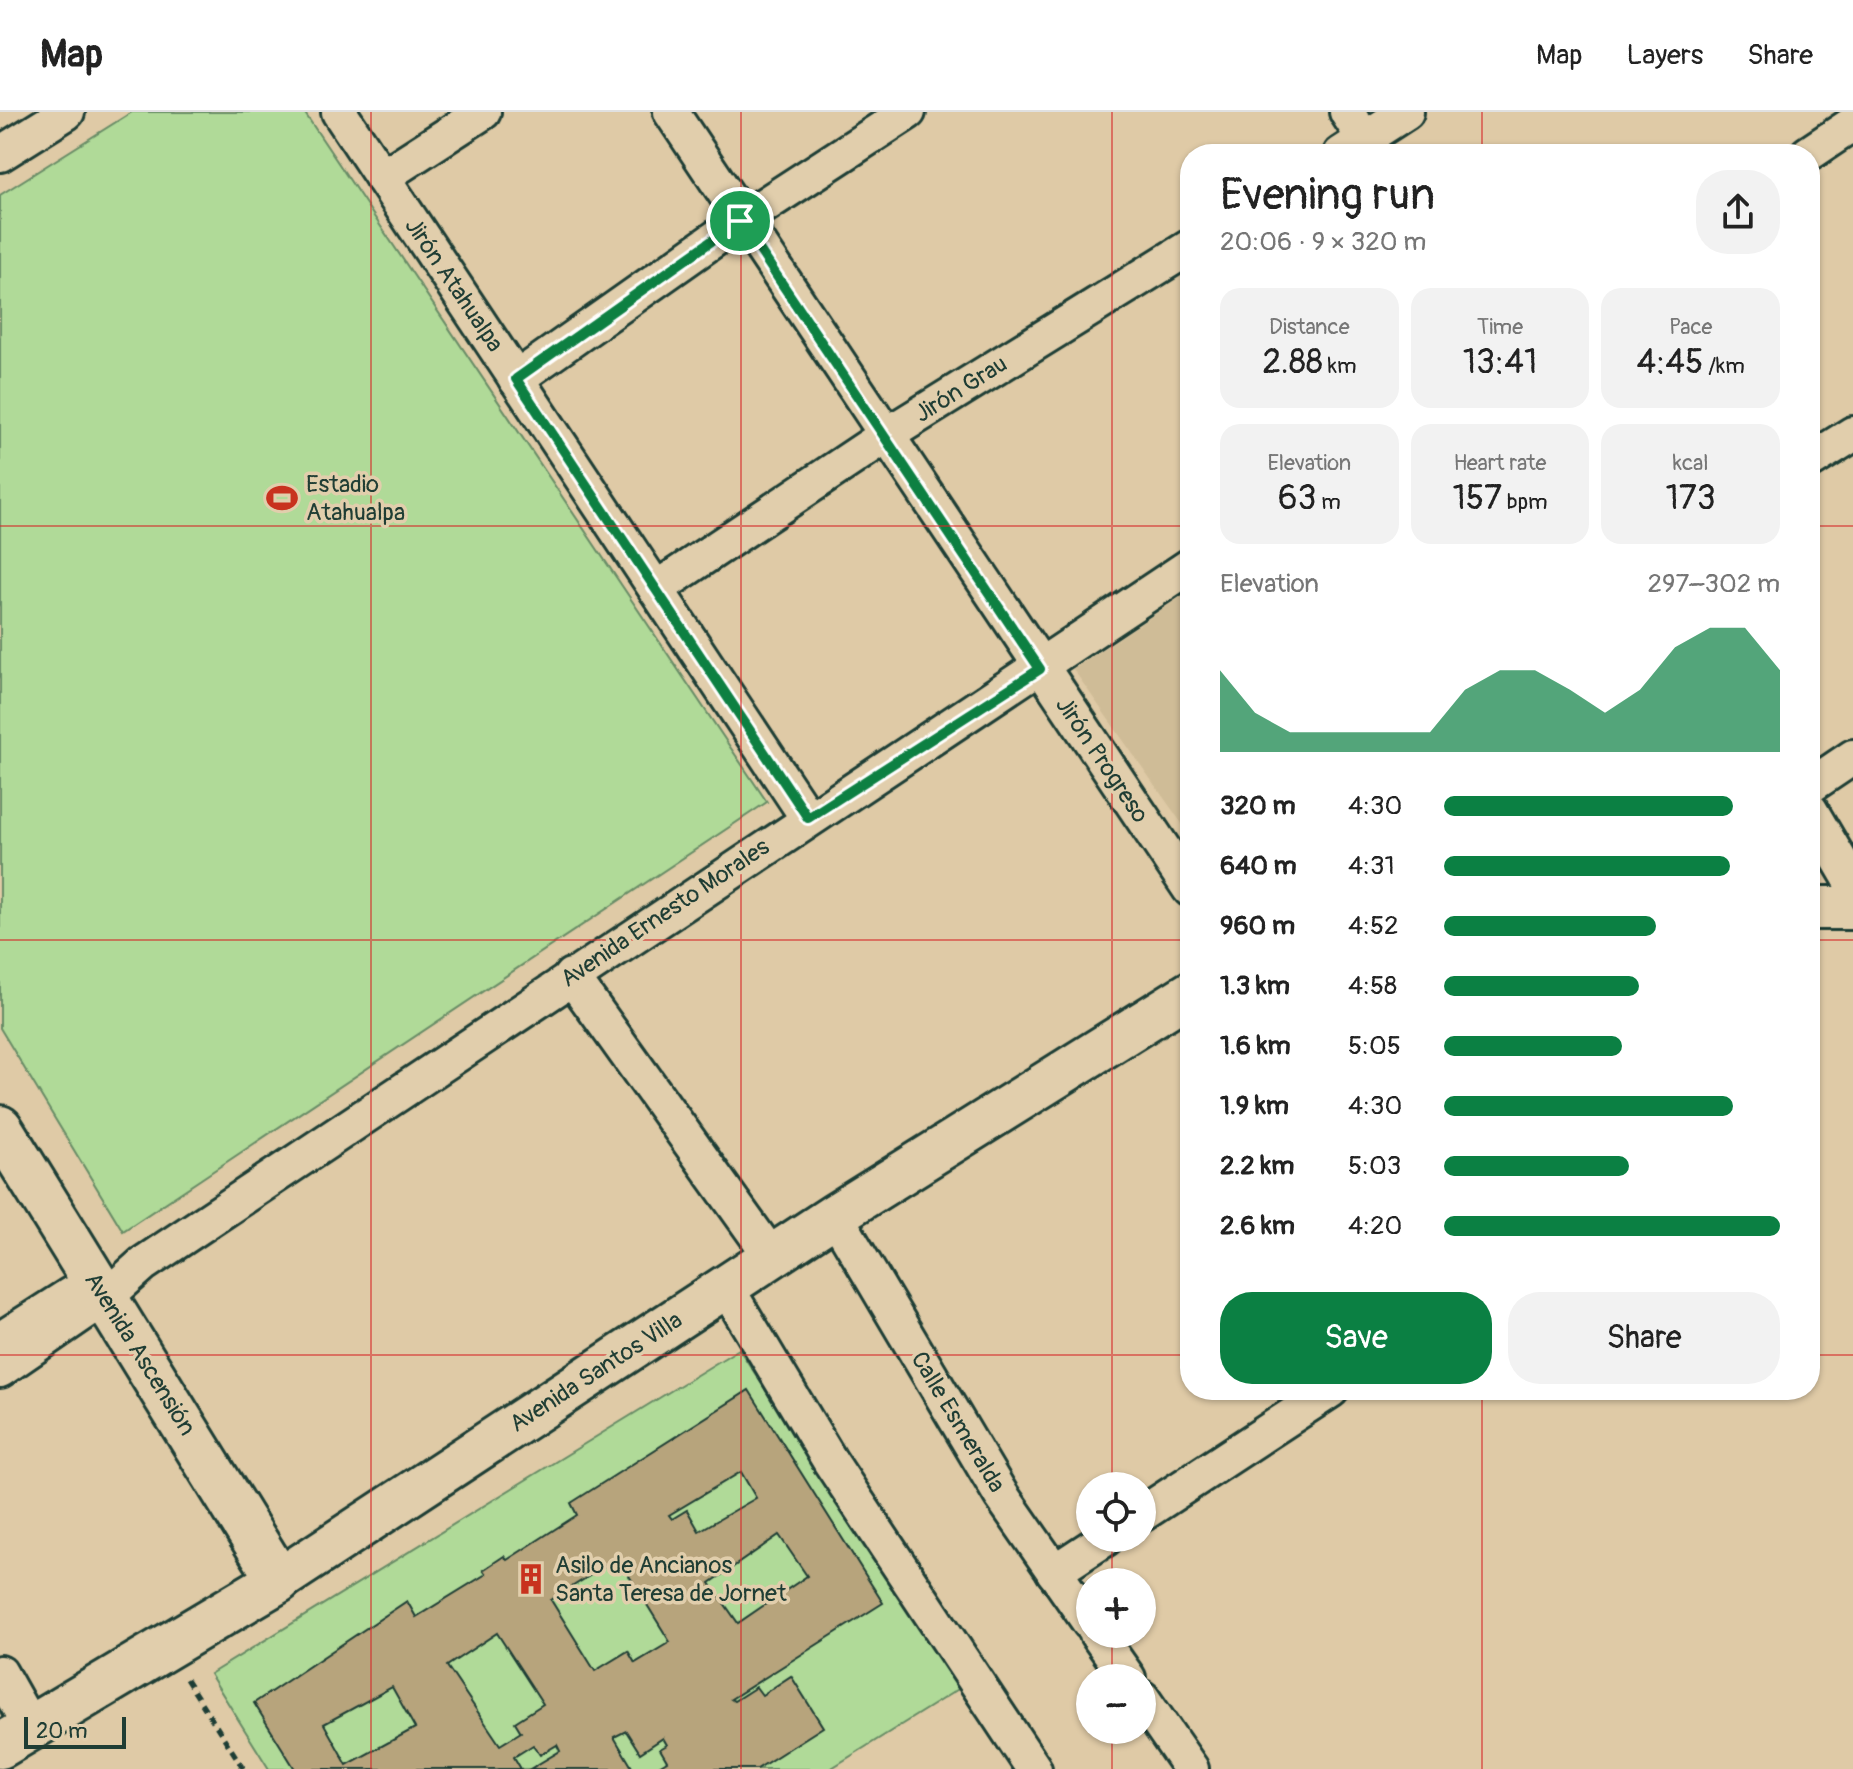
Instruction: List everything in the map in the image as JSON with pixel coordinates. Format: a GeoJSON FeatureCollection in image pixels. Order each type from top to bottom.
{"type":"FeatureCollection","features":[{"type":"Feature","properties":{"kind":"highway","name":"Avenida Ascensión"},"geometry":{"type":"LineString","coordinates":[[0,1128],[279,1580]]}},
{"type":"Feature","properties":{"kind":"highway","name":"Avenida Santos Villa"},"geometry":{"type":"LineString","coordinates":[[15,1737],[279,1580]]}},
{"type":"Feature","properties":{"kind":"main road"},"geometry":{"type":"LineString","coordinates":[[1820,908],[1853,908]]}},
{"type":"Feature","properties":{"kind":"main road","name":"Avenida Santos Villa"},"geometry":{"type":"LineString","coordinates":[[279,1580],[835,1215],[1180,999]]}},
{"type":"Feature","properties":{"kind":"street"},"geometry":{"type":"LineString","coordinates":[[0,154],[67,112]]}},
{"type":"Feature","properties":{"kind":"street","name":"Jirón Atahualpa"},"geometry":{"type":"LineString","coordinates":[[339,112],[808,818]]}},
{"type":"Feature","properties":{"kind":"street"},"geometry":{"type":"LineString","coordinates":[[382,177],[483,112]]}},
{"type":"Feature","properties":{"kind":"street","name":"Jirón Progreso"},"geometry":{"type":"LineString","coordinates":[[671,112],[740,221],[1180,874]]}},
{"type":"Feature","properties":{"kind":"street"},"geometry":{"type":"LineString","coordinates":[[516,379],[740,221],[908,112]]}},
{"type":"Feature","properties":{"kind":"street"},"geometry":{"type":"LineString","coordinates":[[1356,140],[1406,112]]}},
{"type":"Feature","properties":{"kind":"street"},"geometry":{"type":"LineString","coordinates":[[1820,146],[1853,124]]}},
{"type":"Feature","properties":{"kind":"street","name":"Jirón Grau"},"geometry":{"type":"LineString","coordinates":[[656,589],[885,436],[1180,253]]}},
{"type":"Feature","properties":{"kind":"street"},"geometry":{"type":"LineString","coordinates":[[1820,455],[1853,434]]}},
{"type":"Feature","properties":{"kind":"street","name":"Avenida Ernesto Morales"},"geometry":{"type":"LineString","coordinates":[[0,1340],[143,1264],[1180,573]]}},
{"type":"Feature","properties":{"kind":"street"},"geometry":{"type":"LineString","coordinates":[[1820,779],[1853,757]]}},
{"type":"Feature","properties":{"kind":"street"},"geometry":{"type":"LineString","coordinates":[[1820,827],[1853,883]]}},
{"type":"Feature","properties":{"kind":"street"},"geometry":{"type":"LineString","coordinates":[[571,976],[772,1257]]}},
{"type":"Feature","properties":{"kind":"street","name":"Calle Esmeralda"},"geometry":{"type":"LineString","coordinates":[[835,1215],[1001,1495],[1076,1603]]}},
{"type":"Feature","properties":{"kind":"street"},"geometry":{"type":"LineString","coordinates":[[726,1287],[830,1461],[1034,1769]]}},
{"type":"Feature","properties":{"kind":"street","name":"Avenida Ernesto Morales"},"geometry":{"type":"LineString","coordinates":[[0,1370],[99,1289]]}},
{"type":"Feature","properties":{"kind":"street"},"geometry":{"type":"LineString","coordinates":[[1156,1505],[1316,1400]]}},
{"type":"Feature","properties":{"kind":"street"},"geometry":{"type":"LineString","coordinates":[[1054,1572],[1085,1552]]}},
{"type":"Feature","properties":{"kind":"street"},"geometry":{"type":"LineString","coordinates":[[0,1673],[15,1737]]}},
{"type":"Feature","properties":{"kind":"street"},"geometry":{"type":"LineString","coordinates":[[1156,1718],[1191,1769]]}},
{"type":"Feature","properties":{"kind":"path"},"geometry":{"type":"LineString","coordinates":[[167,1647],[244,1769]]}},
{"type":"Feature","properties":{"kind":"shaded area"},"geometry":{"type":"Polygon","coordinates":[[[1180,598],[1180,821],[1073,669],[1180,598]]]}},
{"type":"Feature","properties":{"kind":"green space","name":"Estadio Atahualpa"},"geometry":{"type":"Polygon","coordinates":[[[132,112],[304,112],[767,802],[123,1231],[0,1028],[0,195],[132,112]]]}},
{"type":"Feature","properties":{"kind":"green space"},"geometry":{"type":"Polygon","coordinates":[[[739,1349],[960,1688],[830,1769],[269,1769],[210,1674],[739,1349]]]}},
{"type":"Feature","properties":{"kind":"building","name":"Asilo de Ancianos Santa Teresa de Jornet"},"geometry":{"type":"Polygon","coordinates":[[[749,1390],[883,1603],[731,1699],[734,1701],[756,1687],[762,1695],[791,1676],[823,1727],[757,1769],[654,1769],[667,1761],[660,1749],[667,1745],[663,1738],[640,1753],[626,1731],[614,1737],[633,1769],[530,1769],[560,1751],[557,1745],[540,1755],[533,1745],[514,1757],[521,1769],[295,1769],[254,1703],[407,1601],[416,1617],[486,1574],[483,1570],[504,1556],[507,1560],[577,1515],[571,1503],[749,1390]],[[741,1472],[669,1515],[672,1519],[687,1510],[699,1531],[756,1498],[741,1472]],[[779,1535],[710,1583],[738,1623],[807,1576],[779,1535]],[[618,1558],[551,1600],[595,1671],[628,1651],[635,1663],[670,1642],[618,1558]],[[497,1633],[447,1666],[500,1745],[521,1732],[515,1722],[543,1704],[497,1633]],[[392,1687],[324,1724],[347,1765],[415,1728],[392,1687]]]}},
{"type":"Feature","properties":{"kind":"place","name":"Estadio Atahualpa"},"geometry":{"type":"Point","coordinates":[282,498]}},
{"type":"Feature","properties":{"kind":"place","name":"Asilo de Ancianos Santa Teresa de Jornet"},"geometry":{"type":"Point","coordinates":[531,1579]}},
{"type":"Feature","properties":{"kind":"route"},"geometry":{"type":"LineString","coordinates":[[740,221],[1040,669],[808,818],[516,379],[740,221]]}}]}
